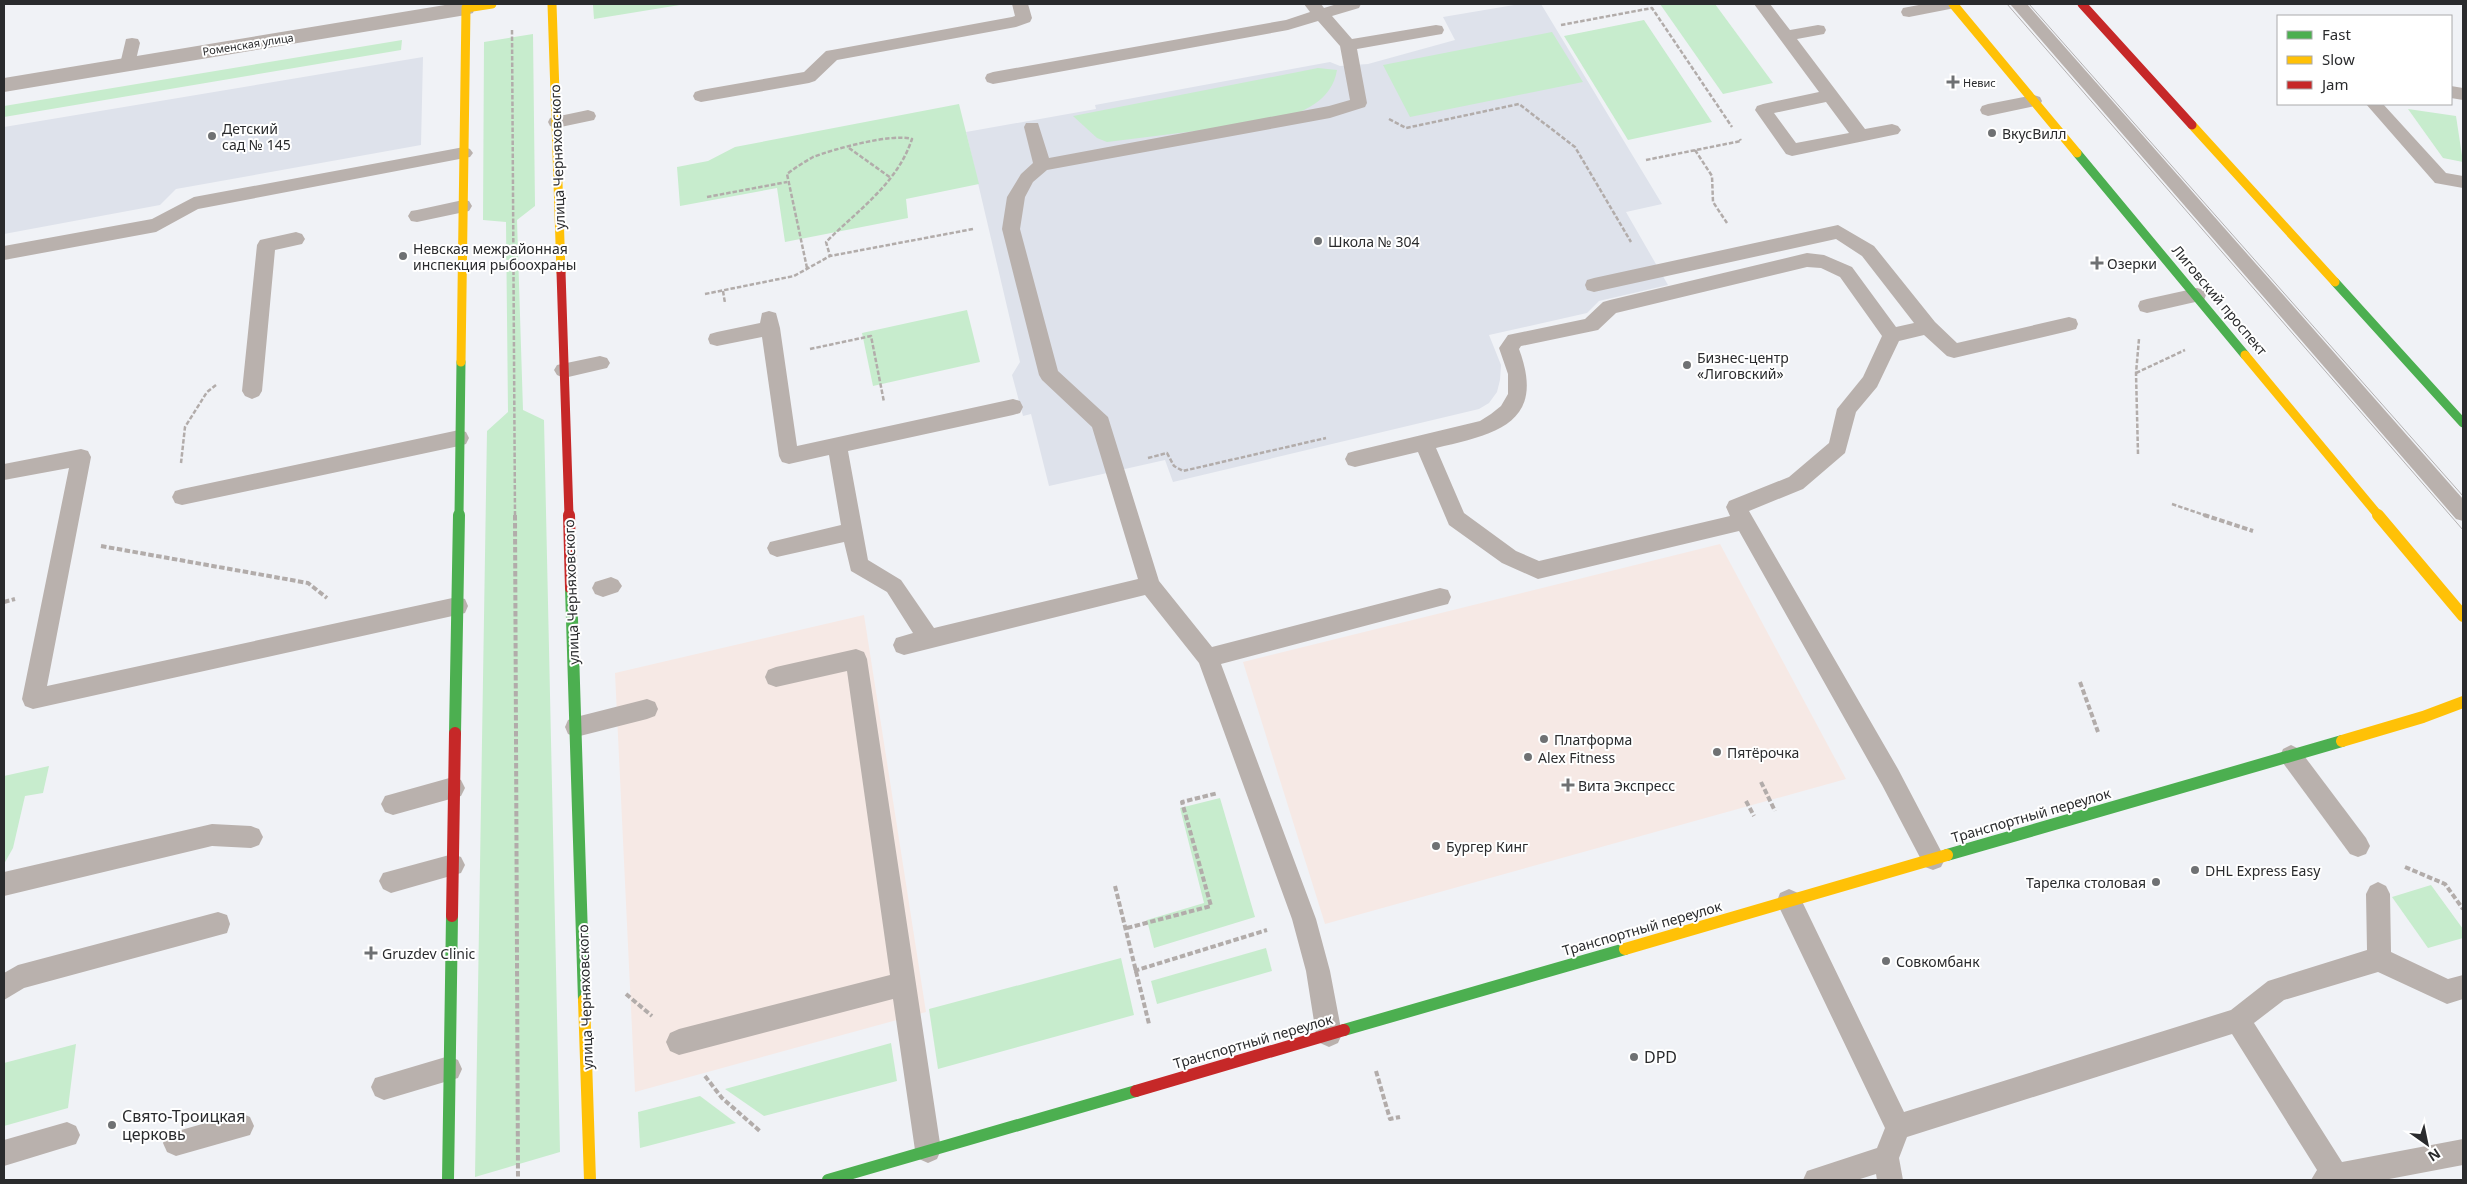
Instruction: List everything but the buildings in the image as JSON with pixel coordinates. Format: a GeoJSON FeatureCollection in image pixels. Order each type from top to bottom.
{"type":"FeatureCollection","features":[{"type":"Feature","properties":{"kind":"street","name":"Роменская улица"},"geometry":{"type":"LineString","coordinates":[[4,85],[466,6],[492,4]]}},
{"type":"Feature","properties":{"kind":"street","name":"улица Черняховского"},"geometry":{"type":"LineString","coordinates":[[552,4],[590,1180]]}},
{"type":"Feature","properties":{"kind":"street","name":"Лиговский проспект"},"geometry":{"type":"LineString","coordinates":[[1951,4],[2197,295],[2463,616]]}},
{"type":"Feature","properties":{"kind":"street"},"geometry":{"type":"LineString","coordinates":[[2082,4],[2463,423]]}},
{"type":"Feature","properties":{"kind":"street"},"geometry":{"type":"LineString","coordinates":[[448,1180],[466,6]]}},
{"type":"Feature","properties":{"kind":"street","name":"Транспортный переулок"},"geometry":{"type":"LineString","coordinates":[[835,1179],[928,1150],[2430,715],[2463,702]]}},
{"type":"Feature","properties":{"kind":"lane"},"geometry":{"type":"LineString","coordinates":[[701,96],[809,77],[832,55],[1016,22],[1024,18],[1020,4]]}},
{"type":"Feature","properties":{"kind":"lane"},"geometry":{"type":"LineString","coordinates":[[993,78],[1288,24],[1316,9],[1353,4]]}},
{"type":"Feature","properties":{"kind":"lane"},"geometry":{"type":"LineString","coordinates":[[1762,4],[1861,136]]}},
{"type":"Feature","properties":{"kind":"lane"},"geometry":{"type":"LineString","coordinates":[[1909,12],[1951,4]]}},
{"type":"Feature","properties":{"kind":"lane"},"geometry":{"type":"LineString","coordinates":[[2018,4],[2463,513]]}},
{"type":"Feature","properties":{"kind":"lane"},"geometry":{"type":"LineString","coordinates":[[1316,9],[1348,45],[1359,103],[1330,112],[1042,165],[1027,178],[1016,197],[1011,229],[1049,375],[1100,423],[1150,585],[1208,658],[1304,919],[1318,971],[1329,1034]]}},
{"type":"Feature","properties":{"kind":"lane"},"geometry":{"type":"LineString","coordinates":[[1348,45],[1436,30]]}},
{"type":"Feature","properties":{"kind":"lane"},"geometry":{"type":"LineString","coordinates":[[1786,36],[1818,30]]}},
{"type":"Feature","properties":{"kind":"lane"},"geometry":{"type":"LineString","coordinates":[[128,64],[132,43]]}},
{"type":"Feature","properties":{"kind":"lane"},"geometry":{"type":"LineString","coordinates":[[1830,95],[1763,110],[1792,150],[1892,130]]}},
{"type":"Feature","properties":{"kind":"lane"},"geometry":{"type":"LineString","coordinates":[[1988,110],[2034,101]]}},
{"type":"Feature","properties":{"kind":"lane"},"geometry":{"type":"LineString","coordinates":[[2375,105],[2441,180],[2463,182]]}},
{"type":"Feature","properties":{"kind":"lane"},"geometry":{"type":"LineString","coordinates":[[556,122],[588,116]]}},
{"type":"Feature","properties":{"kind":"lane"},"geometry":{"type":"LineString","coordinates":[[1032,127],[1042,165]]}},
{"type":"Feature","properties":{"kind":"lane"},"geometry":{"type":"LineString","coordinates":[[4,253],[156,225],[194,203],[464,153]]}},
{"type":"Feature","properties":{"kind":"lane"},"geometry":{"type":"LineString","coordinates":[[417,216],[463,206]]}},
{"type":"Feature","properties":{"kind":"lane"},"geometry":{"type":"LineString","coordinates":[[1594,285],[1838,232],[1868,251],[1928,328],[1954,351],[2069,324]]}},
{"type":"Feature","properties":{"kind":"lane"},"geometry":{"type":"LineString","coordinates":[[252,392],[266,246],[296,240]]}},
{"type":"Feature","properties":{"kind":"lane"},"geometry":{"type":"LineString","coordinates":[[1355,459],[1485,428],[1504,417],[1516,404],[1519,384],[1509,348],[1515,340],[1591,325],[1610,307],[1808,260],[1824,262],[1846,272],[1892,335]]}},
{"type":"Feature","properties":{"kind":"lane"},"geometry":{"type":"LineString","coordinates":[[2148,306],[2197,295]]}},
{"type":"Feature","properties":{"kind":"lane"},"geometry":{"type":"LineString","coordinates":[[717,339],[770,323],[789,456],[1013,407]]}},
{"type":"Feature","properties":{"kind":"lane"},"geometry":{"type":"LineString","coordinates":[[1892,335],[1928,328]]}},
{"type":"Feature","properties":{"kind":"lane"},"geometry":{"type":"LineString","coordinates":[[1892,335],[1870,382],[1847,409],[1838,447],[1796,482],[1736,507],[1890,777],[1933,859]]}},
{"type":"Feature","properties":{"kind":"lane"},"geometry":{"type":"LineString","coordinates":[[564,370],[600,363]]}},
{"type":"Feature","properties":{"kind":"lane"},"geometry":{"type":"LineString","coordinates":[[182,497],[459,438]]}},
{"type":"Feature","properties":{"kind":"lane"},"geometry":{"type":"LineString","coordinates":[[1424,442],[1456,519],[1509,557],[1538,570],[1744,521]]}},
{"type":"Feature","properties":{"kind":"lane"},"geometry":{"type":"LineString","coordinates":[[837,445],[858,565],[894,586],[928,638]]}},
{"type":"Feature","properties":{"kind":"lane"},"geometry":{"type":"LineString","coordinates":[[4,472],[81,457],[33,699],[457,606]]}},
{"type":"Feature","properties":{"kind":"lane"},"geometry":{"type":"LineString","coordinates":[[777,548],[851,532]]}},
{"type":"Feature","properties":{"kind":"lane"},"geometry":{"type":"LineString","coordinates":[[904,644],[1150,585]]}},
{"type":"Feature","properties":{"kind":"lane"},"geometry":{"type":"LineString","coordinates":[[1208,658],[1440,596]]}},
{"type":"Feature","properties":{"kind":"lane"},"geometry":{"type":"LineString","coordinates":[[776,677],[856,659],[928,1150]]}},
{"type":"Feature","properties":{"kind":"lane"},"geometry":{"type":"LineString","coordinates":[[576,727],[646,709]]}},
{"type":"Feature","properties":{"kind":"lane"},"geometry":{"type":"LineString","coordinates":[[2290,756],[2358,846]]}},
{"type":"Feature","properties":{"kind":"lane"},"geometry":{"type":"LineString","coordinates":[[393,804],[453,788]]}},
{"type":"Feature","properties":{"kind":"lane"},"geometry":{"type":"LineString","coordinates":[[4,884],[212,834],[251,837]]}},
{"type":"Feature","properties":{"kind":"lane"},"geometry":{"type":"LineString","coordinates":[[391,881],[453,865]]}},
{"type":"Feature","properties":{"kind":"lane"},"geometry":{"type":"LineString","coordinates":[[2378,894],[2379,959]]}},
{"type":"Feature","properties":{"kind":"lane"},"geometry":{"type":"LineString","coordinates":[[1789,901],[1898,1127],[1888,1169],[1816,1180]]}},
{"type":"Feature","properties":{"kind":"lane"},"geometry":{"type":"LineString","coordinates":[[4,988],[18,977],[218,924]]}},
{"type":"Feature","properties":{"kind":"lane"},"geometry":{"type":"LineString","coordinates":[[1898,1127],[2238,1020],[2277,990],[2379,959],[2447,992],[2463,987]]}},
{"type":"Feature","properties":{"kind":"lane"},"geometry":{"type":"LineString","coordinates":[[679,1042],[904,984]]}},
{"type":"Feature","properties":{"kind":"lane"},"geometry":{"type":"LineString","coordinates":[[2238,1020],[2329,1178],[2463,1152]]}},
{"type":"Feature","properties":{"kind":"lane"},"geometry":{"type":"LineString","coordinates":[[384,1087],[449,1069]]}},
{"type":"Feature","properties":{"kind":"lane"},"geometry":{"type":"LineString","coordinates":[[176,1143],[241,1126]]}},
{"type":"Feature","properties":{"kind":"lane"},"geometry":{"type":"LineString","coordinates":[[4,1153],[67,1135]]}},
{"type":"Feature","properties":{"kind":"path"},"geometry":{"type":"LineString","coordinates":[[1561,25],[1652,8],[1741,141],[1646,160]]}},
{"type":"Feature","properties":{"kind":"path"},"geometry":{"type":"LineString","coordinates":[[512,30],[518,1180]]}},
{"type":"Feature","properties":{"kind":"path"},"geometry":{"type":"LineString","coordinates":[[1359,103],[1406,128],[1519,104],[1575,147],[1649,273]]}},
{"type":"Feature","properties":{"kind":"path"},"geometry":{"type":"LineString","coordinates":[[807,268],[787,182],[787,174],[800,162],[820,154],[902,136],[912,139],[908,156],[891,178],[826,242],[830,256]]}},
{"type":"Feature","properties":{"kind":"path"},"geometry":{"type":"LineString","coordinates":[[849,148],[891,178]]}},
{"type":"Feature","properties":{"kind":"path"},"geometry":{"type":"LineString","coordinates":[[1695,150],[1712,176],[1713,202],[1747,252]]}},
{"type":"Feature","properties":{"kind":"path"},"geometry":{"type":"LineString","coordinates":[[706,197],[787,182]]}},
{"type":"Feature","properties":{"kind":"path"},"geometry":{"type":"LineString","coordinates":[[705,294],[794,276],[830,256],[973,229]]}},
{"type":"Feature","properties":{"kind":"path"},"geometry":{"type":"LineString","coordinates":[[774,356],[872,336],[890,434]]}},
{"type":"Feature","properties":{"kind":"path"},"geometry":{"type":"LineString","coordinates":[[2138,454],[2136,373],[2139,338]]}},
{"type":"Feature","properties":{"kind":"path"},"geometry":{"type":"LineString","coordinates":[[2136,373],[2185,350]]}},
{"type":"Feature","properties":{"kind":"path"},"geometry":{"type":"LineString","coordinates":[[182,497],[178,486],[185,427],[207,392],[255,357]]}},
{"type":"Feature","properties":{"kind":"path"},"geometry":{"type":"LineString","coordinates":[[1114,465],[1167,453],[1174,466],[1182,471],[1332,437]]}},
{"type":"Feature","properties":{"kind":"path"},"geometry":{"type":"LineString","coordinates":[[2172,504],[2253,531]]}},
{"type":"Feature","properties":{"kind":"path"},"geometry":{"type":"LineString","coordinates":[[65,540],[308,583],[366,626]]}},
{"type":"Feature","properties":{"kind":"path"},"geometry":{"type":"LineString","coordinates":[[2080,682],[2098,732]]}},
{"type":"Feature","properties":{"kind":"path"},"geometry":{"type":"LineString","coordinates":[[1761,782],[1775,811]]}},
{"type":"Feature","properties":{"kind":"path"},"geometry":{"type":"LineString","coordinates":[[1127,928],[1211,906],[1182,802],[1220,792]]}},
{"type":"Feature","properties":{"kind":"path"},"geometry":{"type":"LineString","coordinates":[[1746,801],[1754,816]]}},
{"type":"Feature","properties":{"kind":"path"},"geometry":{"type":"LineString","coordinates":[[2358,846],[2445,884],[2463,909]]}},
{"type":"Feature","properties":{"kind":"path"},"geometry":{"type":"LineString","coordinates":[[1115,886],[1127,928],[1134,971],[1149,1024]]}},
{"type":"Feature","properties":{"kind":"path"},"geometry":{"type":"LineString","coordinates":[[1134,971],[1304,919]]}},
{"type":"Feature","properties":{"kind":"path"},"geometry":{"type":"LineString","coordinates":[[1376,1071],[1390,1119],[1400,1116]]}},
{"type":"Feature","properties":{"kind":"shaded area","name":"Школа № 304"},"geometry":{"type":"Polygon","coordinates":[[[1520,4],[1541,4],[1662,204],[1626,212],[1668,285],[1599,301],[1587,313],[1489,335],[1501,365],[1500,380],[1497,392],[1489,403],[1479,409],[1173,482],[1165,460],[1049,486],[1031,414],[1023,416],[1012,375],[1020,362],[966,132],[1096,109],[1095,105],[1330,62],[1340,66],[1368,64],[1455,40],[1443,17],[1520,4]]]}},
{"type":"Feature","properties":{"kind":"shaded area","name":"Детский сад № 145"},"geometry":{"type":"Polygon","coordinates":[[[423,57],[421,145],[176,189],[160,205],[4,234],[4,127],[423,57]]]}},
{"type":"Feature","properties":{"kind":"shaded area","name":"Платформа"},"geometry":{"type":"Polygon","coordinates":[[[1720,544],[1846,779],[1325,924],[1243,662],[1720,544]]]}},
{"type":"Feature","properties":{"kind":"shaded area"},"geometry":{"type":"Polygon","coordinates":[[[864,615],[926,1012],[635,1092],[615,673],[864,615]]]}},
{"type":"Feature","properties":{"kind":"green space"},"geometry":{"type":"Polygon","coordinates":[[[686,4],[594,19],[593,5],[686,4]]]}},
{"type":"Feature","properties":{"kind":"green space"},"geometry":{"type":"Polygon","coordinates":[[[1660,4],[1715,4],[1773,83],[1723,94],[1660,4]]]}},
{"type":"Feature","properties":{"kind":"green space"},"geometry":{"type":"Polygon","coordinates":[[[1644,20],[1712,122],[1628,140],[1564,36],[1644,20]]]}},
{"type":"Feature","properties":{"kind":"green space"},"geometry":{"type":"Polygon","coordinates":[[[1552,32],[1583,82],[1410,117],[1383,65],[1552,32]]]}},
{"type":"Feature","properties":{"kind":"green space"},"geometry":{"type":"Polygon","coordinates":[[[533,34],[535,206],[517,220],[523,410],[544,420],[560,1152],[475,1177],[487,431],[508,412],[506,222],[483,220],[484,42],[533,34]]]}},
{"type":"Feature","properties":{"kind":"green space"},"geometry":{"type":"Polygon","coordinates":[[[402,40],[401,50],[4,117],[4,106],[402,40]]]}},
{"type":"Feature","properties":{"kind":"green space"},"geometry":{"type":"Polygon","coordinates":[[[1318,68],[1337,70],[1329,90],[1315,104],[1296,114],[1276,121],[1107,142],[1097,138],[1073,116],[1318,68]]]}},
{"type":"Feature","properties":{"kind":"green space"},"geometry":{"type":"Polygon","coordinates":[[[959,104],[979,184],[906,199],[908,218],[785,242],[777,188],[680,206],[677,167],[708,161],[735,147],[959,104]]]}},
{"type":"Feature","properties":{"kind":"green space"},"geometry":{"type":"Polygon","coordinates":[[[2408,109],[2456,116],[2463,162],[2443,158],[2408,109]]]}},
{"type":"Feature","properties":{"kind":"green space"},"geometry":{"type":"Polygon","coordinates":[[[967,310],[980,362],[873,386],[862,333],[967,310]]]}},
{"type":"Feature","properties":{"kind":"green space"},"geometry":{"type":"Polygon","coordinates":[[[49,766],[43,793],[25,796],[13,848],[4,864],[4,776],[49,766]]]}},
{"type":"Feature","properties":{"kind":"green space"},"geometry":{"type":"Polygon","coordinates":[[[1220,798],[1255,917],[1154,948],[1147,920],[1204,903],[1180,808],[1220,798]]]}},
{"type":"Feature","properties":{"kind":"green space"},"geometry":{"type":"Polygon","coordinates":[[[2431,885],[2463,929],[2463,938],[2428,948],[2392,897],[2431,885]]]}},
{"type":"Feature","properties":{"kind":"green space"},"geometry":{"type":"Polygon","coordinates":[[[1266,948],[1272,971],[1157,1004],[1151,981],[1266,948]]]}},
{"type":"Feature","properties":{"kind":"green space"},"geometry":{"type":"Polygon","coordinates":[[[1121,958],[1134,1015],[938,1069],[929,1009],[1121,958]]]}},
{"type":"Feature","properties":{"kind":"green space"},"geometry":{"type":"Polygon","coordinates":[[[891,1043],[897,1081],[764,1116],[725,1089],[891,1043]]]}},
{"type":"Feature","properties":{"kind":"green space"},"geometry":{"type":"Polygon","coordinates":[[[76,1044],[68,1108],[4,1126],[4,1063],[76,1044]]]}},
{"type":"Feature","properties":{"kind":"green space"},"geometry":{"type":"Polygon","coordinates":[[[700,1096],[736,1123],[640,1148],[638,1112],[700,1096]]]}},
{"type":"Feature","properties":{"kind":"tram line"},"geometry":{"type":"LineString","coordinates":[[2007,4],[2463,530]]}},
{"type":"Feature","properties":{"kind":"tram line"},"geometry":{"type":"LineString","coordinates":[[2029,4],[2463,496]]}},
{"type":"Feature","properties":{"kind":"traffic: fast"},"geometry":{"type":"LineString","coordinates":[[2077,153],[2245,355]]}},
{"type":"Feature","properties":{"kind":"traffic: fast"},"geometry":{"type":"LineString","coordinates":[[2335,282],[2463,423]]}},
{"type":"Feature","properties":{"kind":"traffic: fast"},"geometry":{"type":"LineString","coordinates":[[455,733],[461,362]]}},
{"type":"Feature","properties":{"kind":"traffic: fast"},"geometry":{"type":"LineString","coordinates":[[571,588],[584,1000]]}},
{"type":"Feature","properties":{"kind":"traffic: fast"},"geometry":{"type":"LineString","coordinates":[[1947,855],[2342,741]]}},
{"type":"Feature","properties":{"kind":"traffic: fast"},"geometry":{"type":"LineString","coordinates":[[448,1180],[452,916]]}},
{"type":"Feature","properties":{"kind":"traffic: fast"},"geometry":{"type":"LineString","coordinates":[[1344,1030],[1625,949]]}},
{"type":"Feature","properties":{"kind":"traffic: fast"},"geometry":{"type":"LineString","coordinates":[[828,1180],[1136,1091]]}},
{"type":"Feature","properties":{"kind":"traffic: slow"},"geometry":{"type":"LineString","coordinates":[[461,362],[466,8],[492,4]]}},
{"type":"Feature","properties":{"kind":"traffic: slow"},"geometry":{"type":"LineString","coordinates":[[552,4],[561,272]]}},
{"type":"Feature","properties":{"kind":"traffic: slow"},"geometry":{"type":"LineString","coordinates":[[1953,4],[2077,153]]}},
{"type":"Feature","properties":{"kind":"traffic: slow"},"geometry":{"type":"LineString","coordinates":[[2192,125],[2335,282]]}},
{"type":"Feature","properties":{"kind":"traffic: slow"},"geometry":{"type":"LineString","coordinates":[[2245,355],[2463,616]]}},
{"type":"Feature","properties":{"kind":"traffic: slow"},"geometry":{"type":"LineString","coordinates":[[2342,741],[2423,717],[2463,702]]}},
{"type":"Feature","properties":{"kind":"traffic: slow"},"geometry":{"type":"LineString","coordinates":[[1625,949],[1947,855]]}},
{"type":"Feature","properties":{"kind":"traffic: slow"},"geometry":{"type":"LineString","coordinates":[[584,1000],[590,1180]]}},
{"type":"Feature","properties":{"kind":"traffic: jam"},"geometry":{"type":"LineString","coordinates":[[2082,4],[2192,125]]}},
{"type":"Feature","properties":{"kind":"traffic: jam"},"geometry":{"type":"LineString","coordinates":[[561,272],[571,588]]}},
{"type":"Feature","properties":{"kind":"traffic: jam"},"geometry":{"type":"LineString","coordinates":[[452,916],[455,733]]}},
{"type":"Feature","properties":{"kind":"traffic: jam"},"geometry":{"type":"LineString","coordinates":[[1136,1091],[1344,1030]]}},
{"type":"Feature","properties":{"kind":"place","name":"Невис"},"geometry":{"type":"Point","coordinates":[1953,82]}},
{"type":"Feature","properties":{"kind":"place","name":"ВкусВилл"},"geometry":{"type":"Point","coordinates":[1992,133]}},
{"type":"Feature","properties":{"kind":"place","name":"Детский сад № 145"},"geometry":{"type":"Point","coordinates":[212,136]}},
{"type":"Feature","properties":{"kind":"place","name":"Школа № 304"},"geometry":{"type":"Point","coordinates":[1318,241]}},
{"type":"Feature","properties":{"kind":"place","name":"Невская межрайонная инспекция рыбоохраны"},"geometry":{"type":"Point","coordinates":[403,256]}},
{"type":"Feature","properties":{"kind":"place","name":"Озерки"},"geometry":{"type":"Point","coordinates":[2097,263]}},
{"type":"Feature","properties":{"kind":"place","name":"Бизнес-центр «Лиговский»"},"geometry":{"type":"Point","coordinates":[1687,365]}},
{"type":"Feature","properties":{"kind":"place","name":"Платформа"},"geometry":{"type":"Point","coordinates":[1544,739]}},
{"type":"Feature","properties":{"kind":"place","name":"Пятёрочка"},"geometry":{"type":"Point","coordinates":[1717,752]}},
{"type":"Feature","properties":{"kind":"place","name":"Alex Fitness"},"geometry":{"type":"Point","coordinates":[1528,757]}},
{"type":"Feature","properties":{"kind":"place","name":"Вита Экспресс"},"geometry":{"type":"Point","coordinates":[1568,785]}},
{"type":"Feature","properties":{"kind":"place","name":"Бургер Кинг"},"geometry":{"type":"Point","coordinates":[1436,846]}},
{"type":"Feature","properties":{"kind":"place","name":"DHL Express Easy"},"geometry":{"type":"Point","coordinates":[2195,870]}},
{"type":"Feature","properties":{"kind":"place","name":"Тарелка столовая"},"geometry":{"type":"Point","coordinates":[2156,882]}},
{"type":"Feature","properties":{"kind":"place","name":"Gruzdev Clinic"},"geometry":{"type":"Point","coordinates":[371,953]}},
{"type":"Feature","properties":{"kind":"place","name":"Совкомбанк"},"geometry":{"type":"Point","coordinates":[1886,961]}},
{"type":"Feature","properties":{"kind":"place","name":"DPD"},"geometry":{"type":"Point","coordinates":[1634,1057]}},
{"type":"Feature","properties":{"kind":"place","name":"Свято-Троицкая церковь"},"geometry":{"type":"Point","coordinates":[112,1125]}}]}
